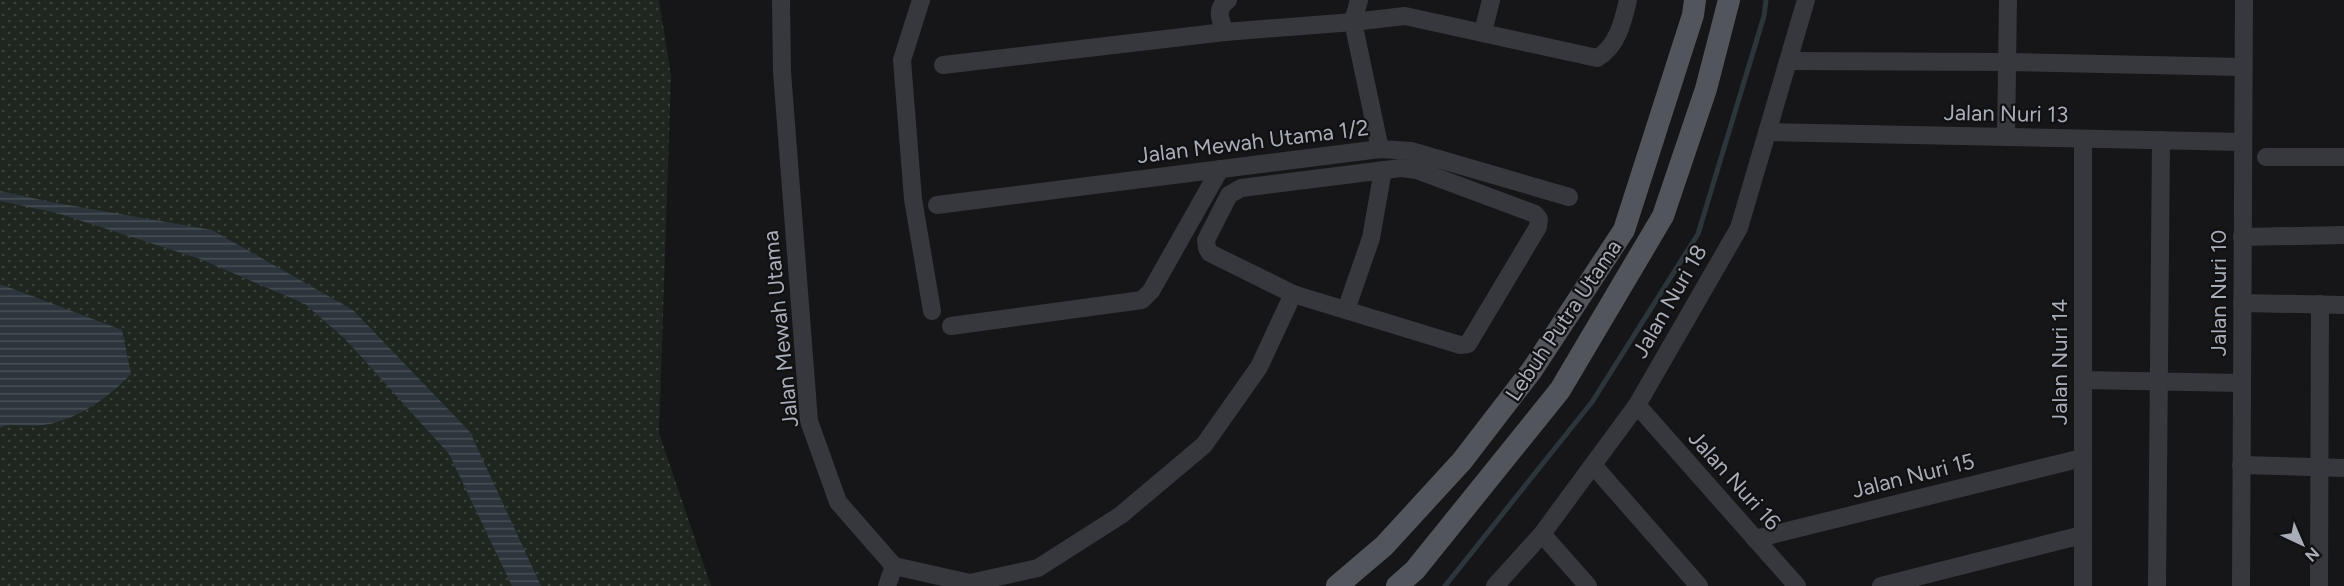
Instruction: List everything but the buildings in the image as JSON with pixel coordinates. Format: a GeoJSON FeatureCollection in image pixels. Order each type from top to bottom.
{"type":"FeatureCollection","features":[{"type":"Feature","properties":{"kind":"main road","name":"Lebuh Putra Utama"},"geometry":{"type":"LineString","coordinates":[[1337,586],[1384,546],[1462,461],[1532,370],[1624,230],[1690,26],[1695,0]]}},
{"type":"Feature","properties":{"kind":"main road","name":"Lebuh Putra Utama"},"geometry":{"type":"LineString","coordinates":[[1397,586],[1415,570],[1560,390],[1663,216],[1706,89],[1729,0]]}},
{"type":"Feature","properties":{"kind":"street","name":"Jalan Mewah Utama"},"geometry":{"type":"LineString","coordinates":[[781,0],[782,72],[809,421],[838,502],[894,566]]}},
{"type":"Feature","properties":{"kind":"street"},"geometry":{"type":"LineString","coordinates":[[921,0],[902,60],[913,199],[932,311]]}},
{"type":"Feature","properties":{"kind":"street"},"geometry":{"type":"LineString","coordinates":[[1225,32],[1219,11],[1228,0]]}},
{"type":"Feature","properties":{"kind":"street"},"geometry":{"type":"LineString","coordinates":[[1359,0],[1353,22],[1380,149]]}},
{"type":"Feature","properties":{"kind":"street"},"geometry":{"type":"LineString","coordinates":[[1483,32],[1491,0]]}},
{"type":"Feature","properties":{"kind":"street"},"geometry":{"type":"LineString","coordinates":[[943,65],[1225,32],[1406,16],[1597,58],[1607,52],[1615,42],[1628,0]]}},
{"type":"Feature","properties":{"kind":"street","name":"Jalan Nuri 18"},"geometry":{"type":"LineString","coordinates":[[1495,586],[1542,534],[1637,405],[1739,228],[1806,0]]}},
{"type":"Feature","properties":{"kind":"street"},"geometry":{"type":"LineString","coordinates":[[2006,137],[2008,0]]}},
{"type":"Feature","properties":{"kind":"street","name":"Jalan Nuri 10"},"geometry":{"type":"LineString","coordinates":[[2241,586],[2244,0]]}},
{"type":"Feature","properties":{"kind":"street"},"geometry":{"type":"LineString","coordinates":[[1788,61],[2007,62],[2243,67]]}},
{"type":"Feature","properties":{"kind":"street","name":"Jalan Nuri 13"},"geometry":{"type":"LineString","coordinates":[[1767,132],[2243,142]]}},
{"type":"Feature","properties":{"kind":"street","name":"Jalan Nuri 14"},"geometry":{"type":"LineString","coordinates":[[2083,139],[2083,586]]}},
{"type":"Feature","properties":{"kind":"street"},"geometry":{"type":"LineString","coordinates":[[2157,586],[2161,140]]}},
{"type":"Feature","properties":{"kind":"street","name":"Jalan Mewah Utama 1/2"},"geometry":{"type":"LineString","coordinates":[[937,205],[1380,149],[1411,151],[1569,197]]}},
{"type":"Feature","properties":{"kind":"street"},"geometry":{"type":"LineString","coordinates":[[2266,157],[2344,157]]}},
{"type":"Feature","properties":{"kind":"street"},"geometry":{"type":"LineString","coordinates":[[1401,168],[1417,170],[1535,214],[1539,219],[1538,227],[1468,344],[1460,345],[1293,294],[1210,253],[1207,248],[1206,240],[1229,195],[1241,188],[1383,170],[1401,168]]}},
{"type":"Feature","properties":{"kind":"street"},"geometry":{"type":"LineString","coordinates":[[951,326],[1142,300],[1151,291],[1220,169]]}},
{"type":"Feature","properties":{"kind":"street"},"geometry":{"type":"LineString","coordinates":[[1346,310],[1371,238],[1383,170]]}},
{"type":"Feature","properties":{"kind":"street"},"geometry":{"type":"LineString","coordinates":[[2242,237],[2344,235]]}},
{"type":"Feature","properties":{"kind":"street"},"geometry":{"type":"LineString","coordinates":[[887,586],[894,566],[970,583],[1038,568],[1120,515],[1204,445],[1259,367],[1293,294]]}},
{"type":"Feature","properties":{"kind":"street"},"geometry":{"type":"LineString","coordinates":[[2242,303],[2344,305]]}},
{"type":"Feature","properties":{"kind":"street"},"geometry":{"type":"LineString","coordinates":[[2319,586],[2320,304]]}},
{"type":"Feature","properties":{"kind":"street"},"geometry":{"type":"LineString","coordinates":[[2083,380],[2242,383]]}},
{"type":"Feature","properties":{"kind":"street","name":"Jalan Nuri 16"},"geometry":{"type":"LineString","coordinates":[[1637,405],[1797,586]]}},
{"type":"Feature","properties":{"kind":"street","name":"Jalan Nuri 15"},"geometry":{"type":"LineString","coordinates":[[1755,539],[2082,458]]}},
{"type":"Feature","properties":{"kind":"street"},"geometry":{"type":"LineString","coordinates":[[1593,465],[1699,586]]}},
{"type":"Feature","properties":{"kind":"street"},"geometry":{"type":"LineString","coordinates":[[2241,465],[2344,468]]}},
{"type":"Feature","properties":{"kind":"street"},"geometry":{"type":"LineString","coordinates":[[1542,534],[1588,586]]}},
{"type":"Feature","properties":{"kind":"street"},"geometry":{"type":"LineString","coordinates":[[1881,586],[2082,535]]}},
{"type":"Feature","properties":{"kind":"shaded area"},"geometry":{"type":"Polygon","coordinates":[[[0,0],[659,0],[671,76],[659,433],[711,586],[0,586],[0,0]]]}},
{"type":"Feature","properties":{"kind":"shaded area"},"geometry":{"type":"Polygon","coordinates":[[[0,191],[212,230],[353,310],[470,432],[541,586],[512,586],[449,454],[345,339],[305,304],[200,259],[57,213],[0,201],[0,191]]]}},
{"type":"Feature","properties":{"kind":"shaded area"},"geometry":{"type":"Polygon","coordinates":[[[0,284],[122,330],[131,374],[96,404],[65,420],[42,425],[7,425],[0,428],[0,284]]]}},
{"type":"Feature","properties":{"kind":"waterway"},"geometry":{"type":"LineString","coordinates":[[1445,586],[1592,402],[1698,234],[1764,16],[1766,0]]}}]}
